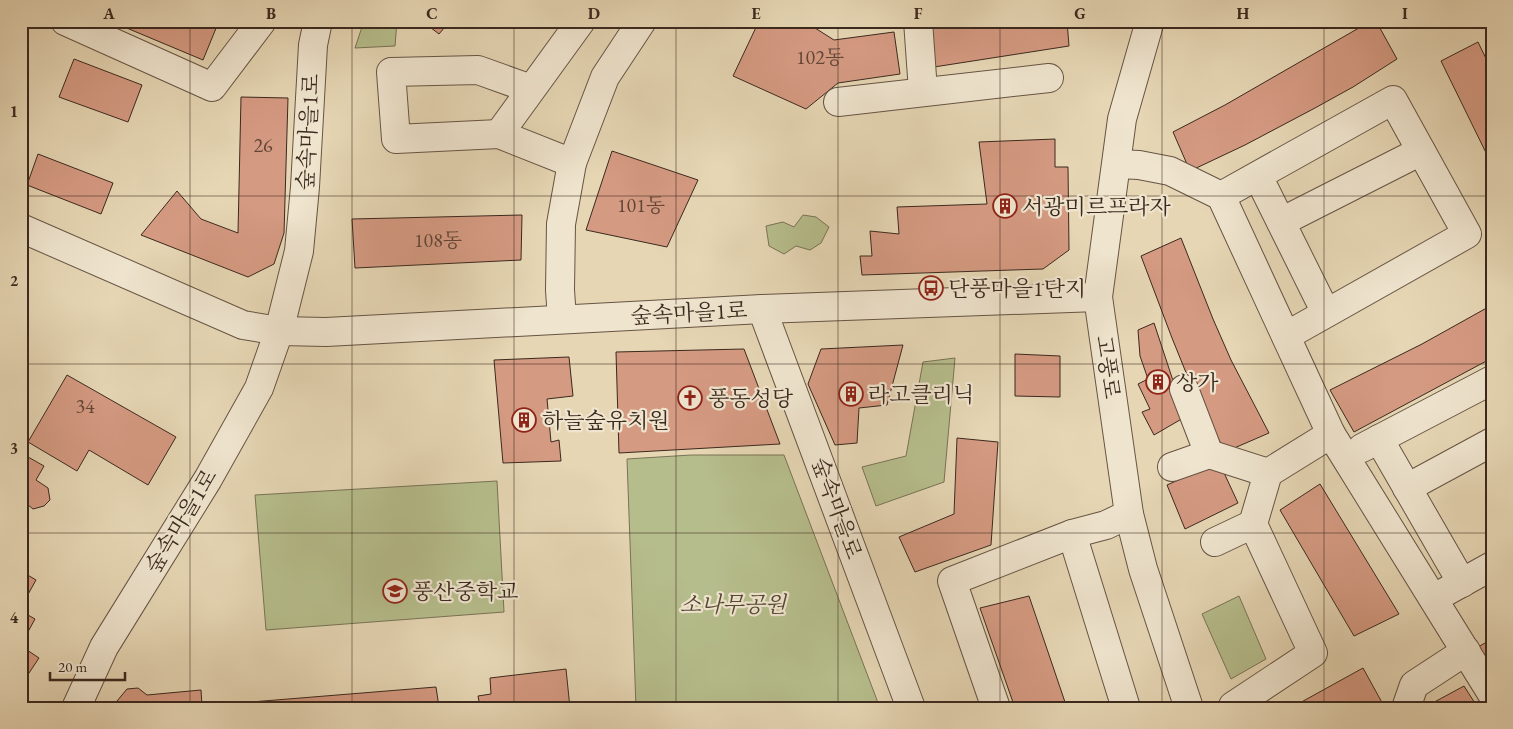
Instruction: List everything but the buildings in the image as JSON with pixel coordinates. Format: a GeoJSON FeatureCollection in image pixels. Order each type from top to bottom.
{"type":"FeatureCollection","features":[{"type":"Feature","properties":{"kind":"street"},"geometry":{"type":"LineString","coordinates":[[65,21],[212,87],[262,21]]}},
{"type":"Feature","properties":{"kind":"street","name":"숲속마을1로"},"geometry":{"type":"LineString","coordinates":[[76,708],[104,647],[208,479],[259,388],[279,331],[299,251],[305,187],[312,45],[318,21]]}},
{"type":"Feature","properties":{"kind":"street"},"geometry":{"type":"LineString","coordinates":[[498,134],[581,21]]}},
{"type":"Feature","properties":{"kind":"street"},"geometry":{"type":"LineString","coordinates":[[562,319],[560,290],[561,224],[572,163],[605,77],[642,21]]}},
{"type":"Feature","properties":{"kind":"street"},"geometry":{"type":"LineString","coordinates":[[918,21],[923,91]]}},
{"type":"Feature","properties":{"kind":"street","name":"고풍로"},"geometry":{"type":"LineString","coordinates":[[1150,21],[1122,119],[1098,297],[1130,514],[1143,570],[1189,708]]}},
{"type":"Feature","properties":{"kind":"street"},"geometry":{"type":"LineString","coordinates":[[531,89],[478,70],[391,72],[396,139],[498,134],[572,163]]}},
{"type":"Feature","properties":{"kind":"street"},"geometry":{"type":"LineString","coordinates":[[838,102],[1049,78]]}},
{"type":"Feature","properties":{"kind":"street"},"geometry":{"type":"LineString","coordinates":[[1221,196],[1393,100],[1467,234],[1286,336]]}},
{"type":"Feature","properties":{"kind":"street"},"geometry":{"type":"LineString","coordinates":[[1281,222],[1421,151]]}},
{"type":"Feature","properties":{"kind":"street"},"geometry":{"type":"LineString","coordinates":[[1117,164],[1139,165],[1170,171],[1221,196],[1331,434],[1492,694]]}},
{"type":"Feature","properties":{"kind":"street"},"geometry":{"type":"LineString","coordinates":[[1258,176],[1326,313]]}},
{"type":"Feature","properties":{"kind":"street","name":"숲속마을1로"},"geometry":{"type":"LineString","coordinates":[[21,228],[243,325],[279,331],[326,332],[762,308],[1098,297]]}},
{"type":"Feature","properties":{"kind":"street","name":"숲속마을로"},"geometry":{"type":"LineString","coordinates":[[762,308],[911,708]]}},
{"type":"Feature","properties":{"kind":"street"},"geometry":{"type":"LineString","coordinates":[[1345,457],[1492,380]]}},
{"type":"Feature","properties":{"kind":"street"},"geometry":{"type":"LineString","coordinates":[[1184,389],[1209,454]]}},
{"type":"Feature","properties":{"kind":"street"},"geometry":{"type":"LineString","coordinates":[[1234,708],[1233,706],[1313,653],[1253,524],[1268,473],[1331,434]]}},
{"type":"Feature","properties":{"kind":"street"},"geometry":{"type":"LineString","coordinates":[[1379,439],[1462,583]]}},
{"type":"Feature","properties":{"kind":"street"},"geometry":{"type":"LineString","coordinates":[[1407,488],[1492,442]]}},
{"type":"Feature","properties":{"kind":"street"},"geometry":{"type":"LineString","coordinates":[[1172,467],[1209,454],[1268,473]]}},
{"type":"Feature","properties":{"kind":"street"},"geometry":{"type":"LineString","coordinates":[[996,708],[952,581],[1072,534],[1106,525],[1130,514]]}},
{"type":"Feature","properties":{"kind":"street"},"geometry":{"type":"LineString","coordinates":[[1215,542],[1253,524]]}},
{"type":"Feature","properties":{"kind":"street"},"geometry":{"type":"LineString","coordinates":[[1072,534],[1126,708]]}},
{"type":"Feature","properties":{"kind":"street"},"geometry":{"type":"LineString","coordinates":[[1433,599],[1492,566]]}},
{"type":"Feature","properties":{"kind":"street"},"geometry":{"type":"LineString","coordinates":[[1406,708],[1414,685],[1466,651]]}},
{"type":"Feature","properties":{"kind":"green space"},"geometry":{"type":"Polygon","coordinates":[[[364,21],[397,21],[395,46],[355,48],[364,21]]]}},
{"type":"Feature","properties":{"kind":"green space"},"geometry":{"type":"Polygon","coordinates":[[[803,215],[816,217],[829,227],[821,243],[810,250],[796,246],[784,254],[769,246],[766,226],[783,222],[794,227],[803,215]]]}},
{"type":"Feature","properties":{"kind":"green space"},"geometry":{"type":"Polygon","coordinates":[[[955,358],[944,482],[876,506],[862,467],[906,456],[923,362],[955,358]]]}},
{"type":"Feature","properties":{"kind":"green space","name":"소나무공원"},"geometry":{"type":"Polygon","coordinates":[[[691,455],[784,455],[880,708],[636,708],[627,459],[691,455]]]}},
{"type":"Feature","properties":{"kind":"green space"},"geometry":{"type":"Polygon","coordinates":[[[497,481],[504,612],[266,630],[255,495],[497,481]]]}},
{"type":"Feature","properties":{"kind":"green space"},"geometry":{"type":"Polygon","coordinates":[[[1239,596],[1266,659],[1231,679],[1202,614],[1239,596]]]}},
{"type":"Feature","properties":{"kind":"place","name":"서광미르프라자"},"geometry":{"type":"Point","coordinates":[1005,206]}},
{"type":"Feature","properties":{"kind":"place","name":"단풍마을1단지"},"geometry":{"type":"Point","coordinates":[931,288]}},
{"type":"Feature","properties":{"kind":"place","name":"상가"},"geometry":{"type":"Point","coordinates":[1158,382]}},
{"type":"Feature","properties":{"kind":"place","name":"라고클리닉"},"geometry":{"type":"Point","coordinates":[851,394]}},
{"type":"Feature","properties":{"kind":"place","name":"풍동성당"},"geometry":{"type":"Point","coordinates":[690,398]}},
{"type":"Feature","properties":{"kind":"place","name":"하늘숲유치원"},"geometry":{"type":"Point","coordinates":[524,420]}},
{"type":"Feature","properties":{"kind":"place","name":"풍산중학교"},"geometry":{"type":"Point","coordinates":[395,591]}}]}
